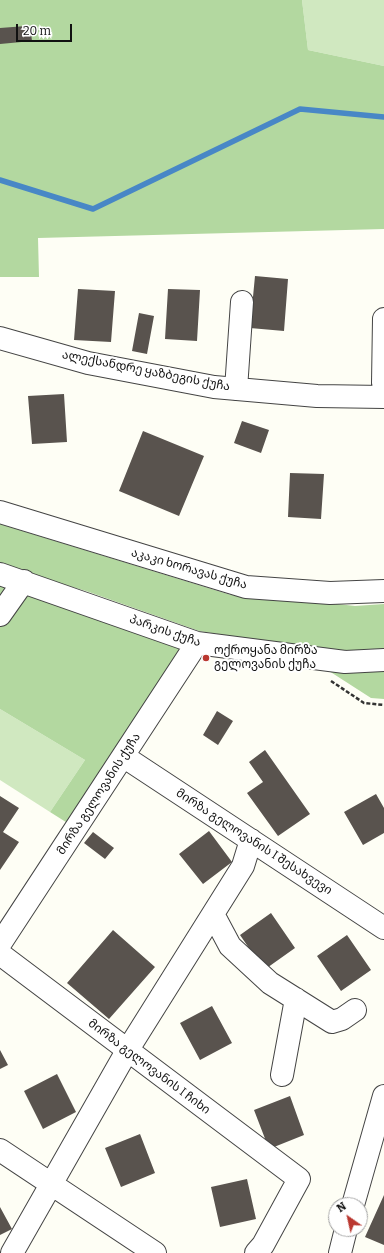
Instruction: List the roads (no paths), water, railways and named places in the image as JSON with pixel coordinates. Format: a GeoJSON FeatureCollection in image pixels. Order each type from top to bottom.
{"type":"FeatureCollection","features":[{"type":"Feature","properties":{"kind":"street"},"geometry":{"type":"LineString","coordinates":[[236,389],[242,302]]}},
{"type":"Feature","properties":{"kind":"street"},"geometry":{"type":"LineString","coordinates":[[384,319],[384,388]]}},
{"type":"Feature","properties":{"kind":"street","name":"ალექსანდრე ყაზბეგის ქუჩა"},"geometry":{"type":"LineString","coordinates":[[0,338],[88,363],[214,387],[317,396],[384,388]]}},
{"type":"Feature","properties":{"kind":"street","name":"აკაკი ხორავას ქუჩა"},"geometry":{"type":"LineString","coordinates":[[0,512],[246,587],[330,593],[384,591]]}},
{"type":"Feature","properties":{"kind":"street","name":"პარკის ქუჩა"},"geometry":{"type":"LineString","coordinates":[[0,574],[24,581],[197,643],[345,662],[384,660]]}},
{"type":"Feature","properties":{"kind":"street"},"geometry":{"type":"LineString","coordinates":[[0,615],[24,581]]}},
{"type":"Feature","properties":{"kind":"street","name":"მირზა გელოვანის ქუჩა"},"geometry":{"type":"LineString","coordinates":[[0,944],[197,643]]}},
{"type":"Feature","properties":{"kind":"street","name":"მირზა გელოვანის I შესახვევი"},"geometry":{"type":"LineString","coordinates":[[123,756],[384,928]]}},
{"type":"Feature","properties":{"kind":"street"},"geometry":{"type":"LineString","coordinates":[[12,1253],[127,1052],[214,916],[243,866],[251,840]]}},
{"type":"Feature","properties":{"kind":"street"},"geometry":{"type":"LineString","coordinates":[[214,916],[230,946],[270,983],[332,1022],[342,1019],[355,1010]]}},
{"type":"Feature","properties":{"kind":"street","name":"მირზა გელოვანის I ჩიხი"},"geometry":{"type":"LineString","coordinates":[[0,954],[127,1052],[299,1179],[263,1245],[256,1253]]}},
{"type":"Feature","properties":{"kind":"street"},"geometry":{"type":"LineString","coordinates":[[282,1075],[296,999]]}},
{"type":"Feature","properties":{"kind":"street"},"geometry":{"type":"LineString","coordinates":[[355,1197],[384,1096]]}},
{"type":"Feature","properties":{"kind":"street"},"geometry":{"type":"LineString","coordinates":[[0,1150],[155,1253]]}},
{"type":"Feature","properties":{"kind":"street"},"geometry":{"type":"LineString","coordinates":[[340,1253],[344,1237]]}},
{"type":"Feature","properties":{"kind":"waterway"},"geometry":{"type":"LineString","coordinates":[[0,180],[93,209],[300,109],[384,117]]}},
{"type":"Feature","properties":{"kind":"place","name":"ოქროყანა მირზა გელოვანის ქუჩა"},"geometry":{"type":"Point","coordinates":[206,658]}}]}
